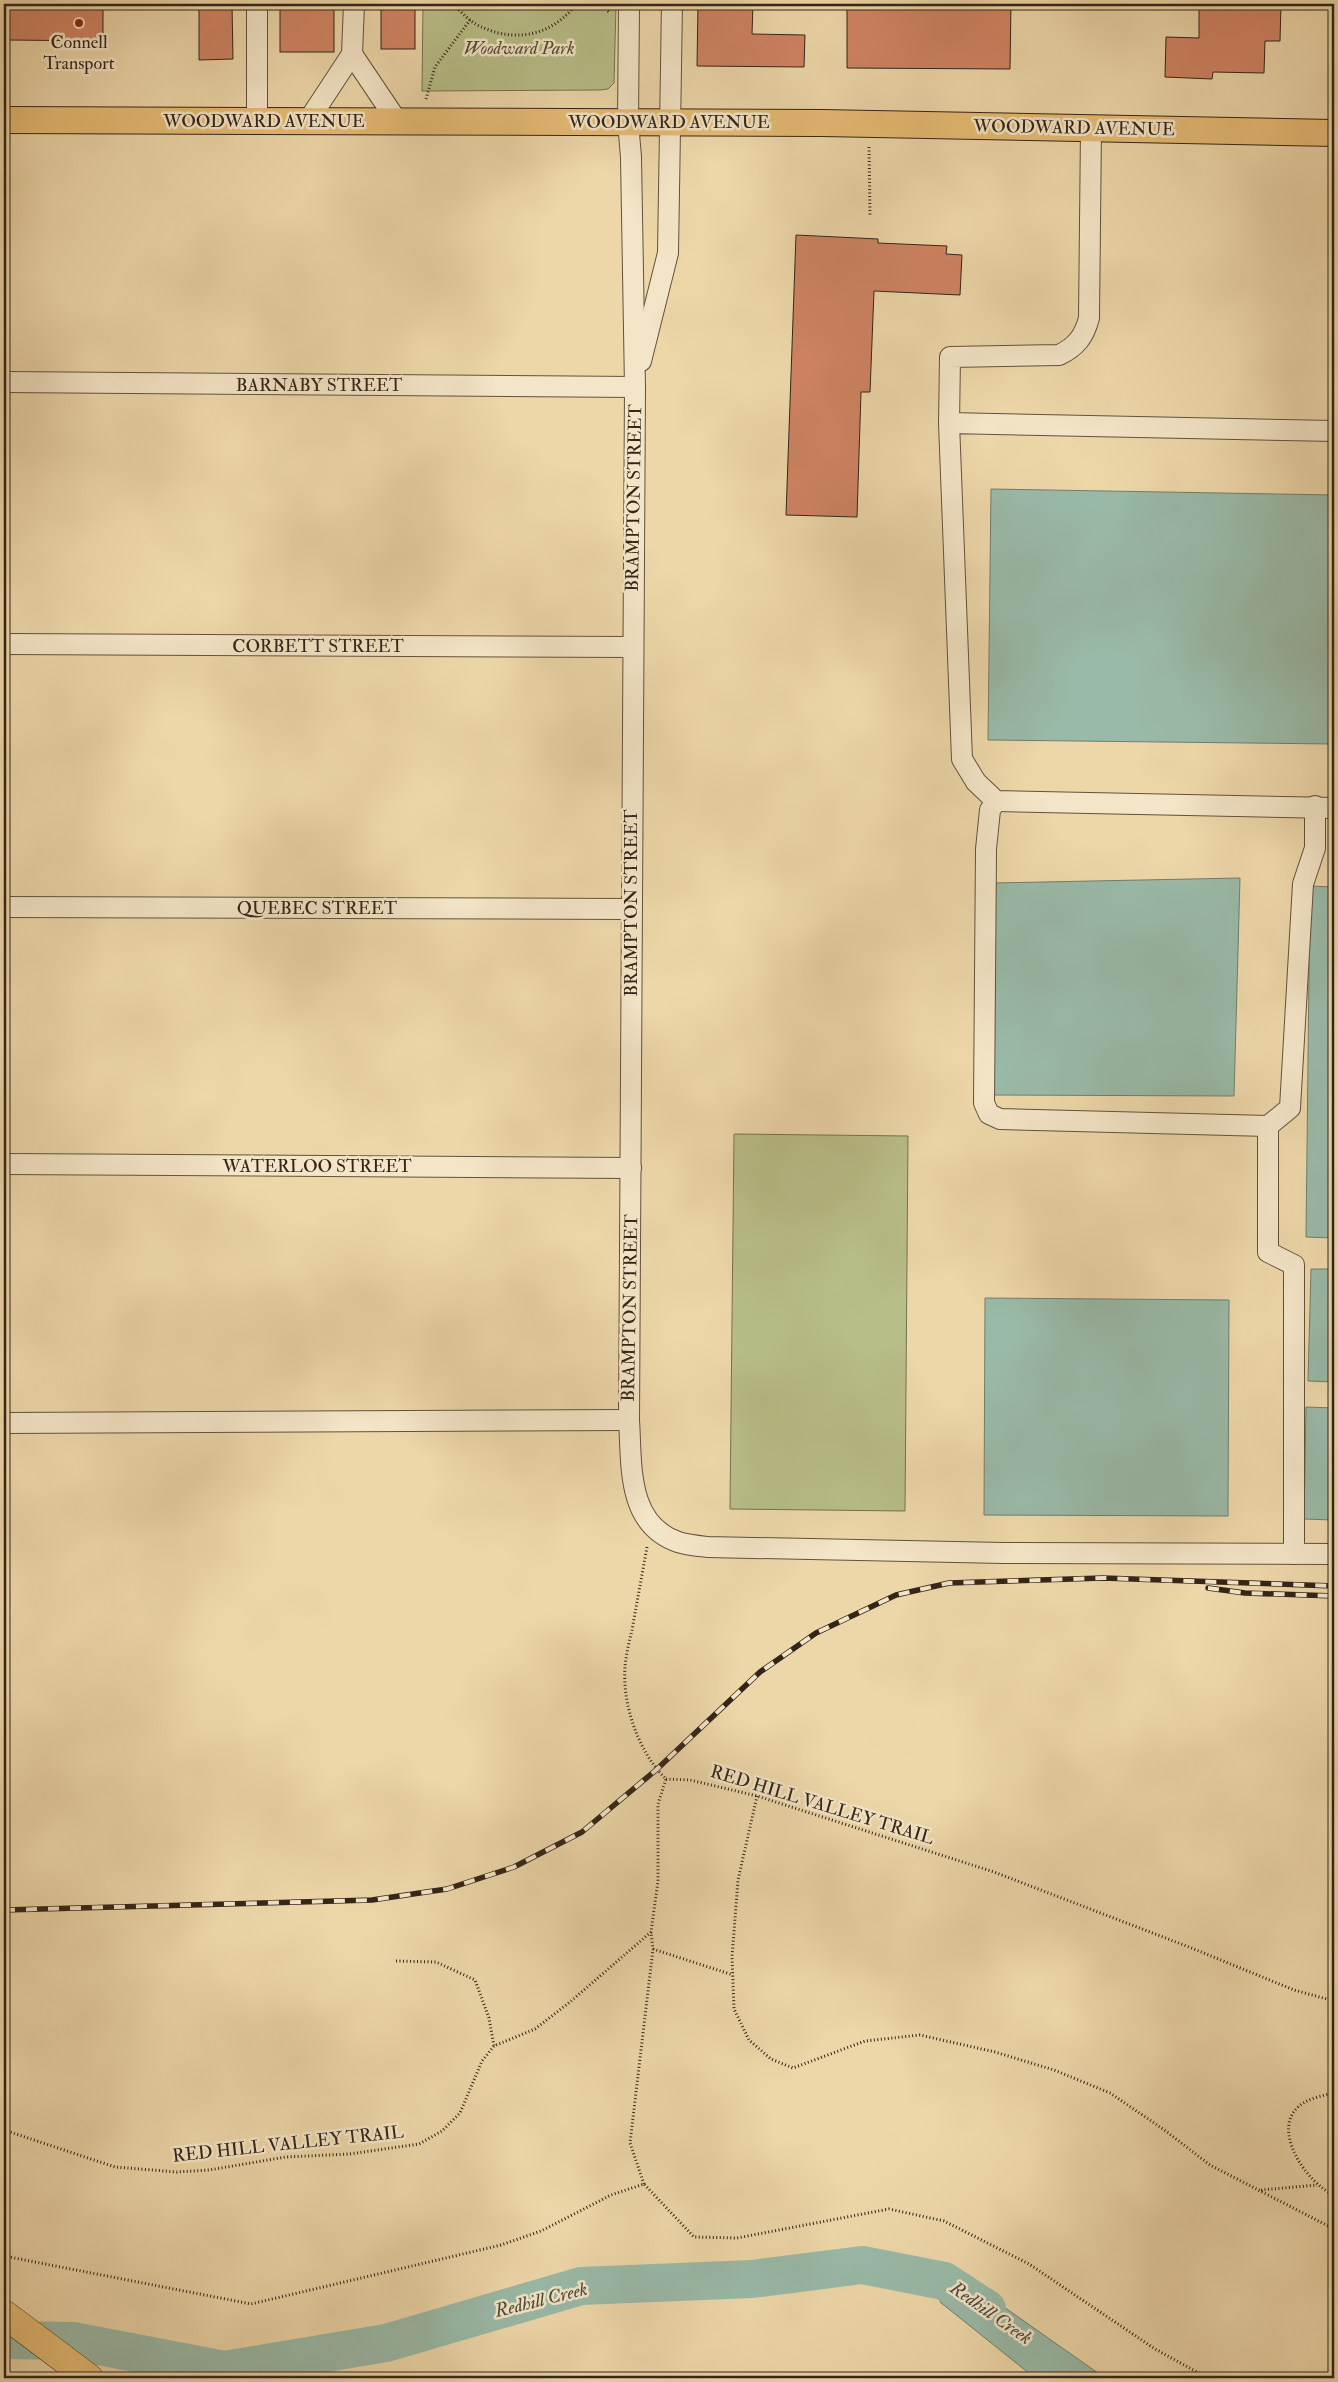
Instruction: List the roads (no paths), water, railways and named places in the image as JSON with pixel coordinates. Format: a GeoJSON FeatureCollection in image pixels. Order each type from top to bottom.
{"type":"FeatureCollection","features":[{"type":"Feature","properties":{"kind":"highway"},"geometry":{"type":"LineString","coordinates":[[4,2314],[89,2378]]}},
{"type":"Feature","properties":{"kind":"main road","name":"WOODWARD AVENUE"},"geometry":{"type":"LineString","coordinates":[[4,120],[670,122],[1334,133]]}},
{"type":"Feature","properties":{"kind":"street"},"geometry":{"type":"LineString","coordinates":[[257,121],[258,4]]}},
{"type":"Feature","properties":{"kind":"street"},"geometry":{"type":"LineString","coordinates":[[308,121],[352,54],[354,4]]}},
{"type":"Feature","properties":{"kind":"street","name":"BRAMPTON STREET"},"geometry":{"type":"LineString","coordinates":[[629,4],[628,122],[631,157],[635,387],[628,1420],[633,1488],[641,1511],[651,1525],[664,1535],[679,1542],[708,1547],[1002,1553],[1294,1554]]}},
{"type":"Feature","properties":{"kind":"street","name":"BRAMPTON STREET"},"geometry":{"type":"LineString","coordinates":[[635,387],[668,254],[672,4]]}},
{"type":"Feature","properties":{"kind":"street"},"geometry":{"type":"LineString","coordinates":[[352,54],[409,121]]}},
{"type":"Feature","properties":{"kind":"street"},"geometry":{"type":"LineString","coordinates":[[996,801],[990,810],[986,849],[984,1103],[988,1114],[1000,1119],[1268,1126],[1290,1108],[1303,884],[1316,848],[1325,807],[996,801],[976,782],[962,759],[948,423],[950,357],[1058,355],[1070,350],[1086,330],[1089,318],[1091,128]]}},
{"type":"Feature","properties":{"kind":"street","name":"BARNABY STREET"},"geometry":{"type":"LineString","coordinates":[[4,382],[635,387]]}},
{"type":"Feature","properties":{"kind":"street"},"geometry":{"type":"LineString","coordinates":[[948,423],[1334,431]]}},
{"type":"Feature","properties":{"kind":"street","name":"CORBETT STREET"},"geometry":{"type":"LineString","coordinates":[[4,644],[632,647]]}},
{"type":"Feature","properties":{"kind":"street","name":"QUEBEC STREET"},"geometry":{"type":"LineString","coordinates":[[4,907],[630,909]]}},
{"type":"Feature","properties":{"kind":"street"},"geometry":{"type":"LineString","coordinates":[[1268,1126],[1268,1252],[1294,1265],[1294,1554],[1334,1554]]}},
{"type":"Feature","properties":{"kind":"street","name":"WATERLOO STREET"},"geometry":{"type":"LineString","coordinates":[[4,1164],[631,1168]]}},
{"type":"Feature","properties":{"kind":"street"},"geometry":{"type":"LineString","coordinates":[[4,1422],[628,1420]]}},
{"type":"Feature","properties":{"kind":"water"},"geometry":{"type":"Polygon","coordinates":[[[991,489],[1334,495],[1334,744],[988,740],[991,489]]]}},
{"type":"Feature","properties":{"kind":"water"},"geometry":{"type":"Polygon","coordinates":[[[1240,878],[1234,1096],[992,1095],[995,992],[995,883],[1240,878]]]}},
{"type":"Feature","properties":{"kind":"water"},"geometry":{"type":"Polygon","coordinates":[[[1310,886],[1334,887],[1334,1238],[1306,1237],[1310,886]]]}},
{"type":"Feature","properties":{"kind":"water"},"geometry":{"type":"Polygon","coordinates":[[[1311,1269],[1334,1269],[1334,1382],[1308,1381],[1311,1269]]]}},
{"type":"Feature","properties":{"kind":"water"},"geometry":{"type":"Polygon","coordinates":[[[985,1298],[1229,1300],[1228,1516],[984,1515],[985,1298]]]}},
{"type":"Feature","properties":{"kind":"water"},"geometry":{"type":"Polygon","coordinates":[[[1306,1407],[1334,1408],[1334,1520],[1304,1519],[1306,1407]]]}},
{"type":"Feature","properties":{"kind":"water"},"geometry":{"type":"Polygon","coordinates":[[[947,2267],[1105,2378],[1035,2378],[940,2302],[947,2267]]]}},
{"type":"Feature","properties":{"kind":"waterway","name":"Redhill Creek"},"geometry":{"type":"LineString","coordinates":[[4,2340],[73,2341],[224,2370],[386,2343],[581,2286],[752,2279],[862,2265],[944,2281],[987,2309]]}},
{"type":"Feature","properties":{"kind":"railway"},"geometry":{"type":"LineString","coordinates":[[4,1910],[372,1900],[447,1889],[514,1867],[582,1832],[656,1770],[760,1672],[816,1633],[896,1595],[949,1583],[1103,1578],[1334,1586]]}},
{"type":"Feature","properties":{"kind":"railway"},"geometry":{"type":"LineString","coordinates":[[1208,1588],[1245,1593],[1334,1596]]}},
{"type":"Feature","properties":{"kind":"place","name":"Connell Transport"},"geometry":{"type":"Point","coordinates":[79,23]}},
{"type":"Feature","properties":{"kind":"park label","name":"Woodward Park"},"geometry":{"type":"Point","coordinates":[519,48]}}]}
